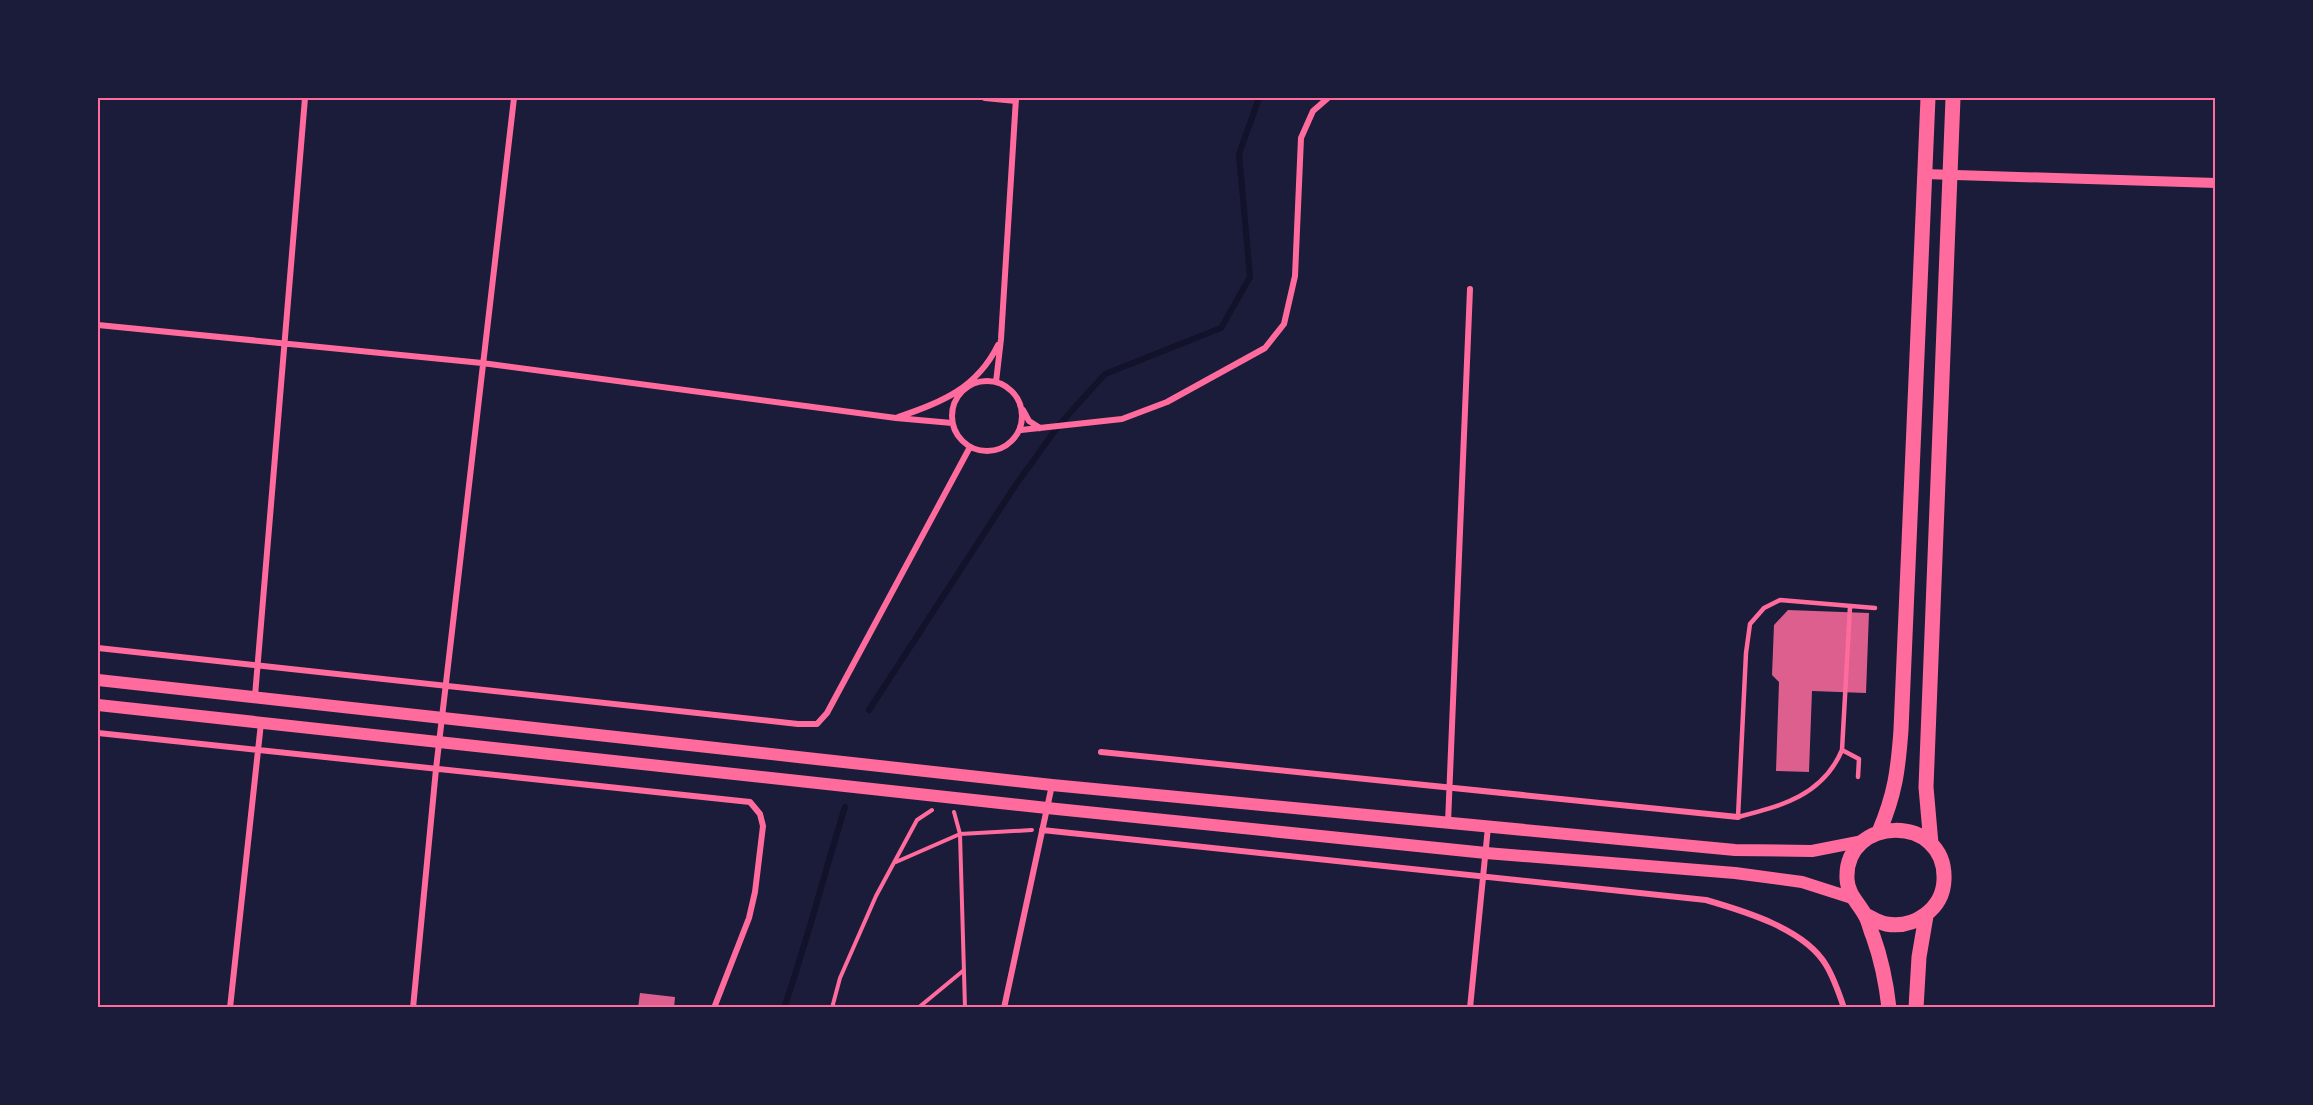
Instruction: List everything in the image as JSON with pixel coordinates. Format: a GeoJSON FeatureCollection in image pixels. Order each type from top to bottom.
{"type":"FeatureCollection","features":[{"type":"Feature","properties":{"kind":"highway"},"geometry":{"type":"LineString","coordinates":[[1879,832],[1891,802],[1898,772],[1901,730],[1928,98]]}},
{"type":"Feature","properties":{"kind":"highway"},"geometry":{"type":"LineString","coordinates":[[1931,844],[1926,787],[1953,98]]}},
{"type":"Feature","properties":{"kind":"highway"},"geometry":{"type":"LineString","coordinates":[[1865,915],[1885,924],[1906,924],[1926,915],[1939,900],[1944,881],[1942,861],[1931,844],[1916,833],[1898,829],[1879,832],[1863,842],[1851,858],[1847,878],[1852,898],[1865,915],[1884,969],[1889,1008]]}},
{"type":"Feature","properties":{"kind":"highway"},"geometry":{"type":"LineString","coordinates":[[1916,1008],[1919,957],[1926,915]]}},
{"type":"Feature","properties":{"kind":"main road"},"geometry":{"type":"LineString","coordinates":[[98,680],[1052,785],[1488,827],[1745,850],[1812,851],[1863,842]]}},
{"type":"Feature","properties":{"kind":"main road"},"geometry":{"type":"LineString","coordinates":[[98,705],[1047,808],[1486,853],[1735,873],[1802,882],[1824,887],[1852,898]]}},
{"type":"Feature","properties":{"kind":"street"},"geometry":{"type":"LineString","coordinates":[[255,696],[305,98]]}},
{"type":"Feature","properties":{"kind":"street"},"geometry":{"type":"LineString","coordinates":[[413,1008],[439,741],[514,98]]}},
{"type":"Feature","properties":{"kind":"street"},"geometry":{"type":"LineString","coordinates":[[985,98],[1016,99],[1001,339],[996,382]]}},
{"type":"Feature","properties":{"kind":"street"},"geometry":{"type":"LineString","coordinates":[[1021,430],[1122,419],[1167,402],[1265,348],[1284,324],[1295,276],[1301,138],[1313,111],[1328,98]]}},
{"type":"Feature","properties":{"kind":"street"},"geometry":{"type":"LineString","coordinates":[[1924,174],[2216,183]]}},
{"type":"Feature","properties":{"kind":"street"},"geometry":{"type":"LineString","coordinates":[[1448,823],[1470,289]]}},
{"type":"Feature","properties":{"kind":"street"},"geometry":{"type":"LineString","coordinates":[[98,325],[482,363],[896,418],[952,423]]}},
{"type":"Feature","properties":{"kind":"street"},"geometry":{"type":"LineString","coordinates":[[1001,339],[990,361],[966,386],[954,403],[952,423],[962,441],[970,447],[989,452],[1008,445],[1021,430],[1023,410]]}},
{"type":"Feature","properties":{"kind":"street"},"geometry":{"type":"LineString","coordinates":[[896,418],[925,408],[966,386],[986,381],[1005,385],[1013,392],[1029,421],[1041,429]]}},
{"type":"Feature","properties":{"kind":"street"},"geometry":{"type":"LineString","coordinates":[[98,648],[798,724],[817,724],[827,713],[970,447]]}},
{"type":"Feature","properties":{"kind":"street"},"geometry":{"type":"LineString","coordinates":[[230,1008],[261,723]]}},
{"type":"Feature","properties":{"kind":"street"},"geometry":{"type":"LineString","coordinates":[[98,733],[750,802],[760,814],[763,826],[755,892],[749,918],[714,1008]]}},
{"type":"Feature","properties":{"kind":"street"},"geometry":{"type":"LineString","coordinates":[[1101,752],[1738,818]]}},
{"type":"Feature","properties":{"kind":"street"},"geometry":{"type":"LineString","coordinates":[[1004,1008],[1052,785]]}},
{"type":"Feature","properties":{"kind":"street"},"geometry":{"type":"LineString","coordinates":[[1470,1008],[1488,827]]}},
{"type":"Feature","properties":{"kind":"street"},"geometry":{"type":"LineString","coordinates":[[1042,830],[1706,900],[1771,923],[1804,942],[1826,963],[1844,1008]]}},
{"type":"Feature","properties":{"kind":"lane"},"geometry":{"type":"LineString","coordinates":[[1850,607],[1842,750],[1837,762],[1813,789],[1781,806],[1738,818],[1746,653],[1750,624],[1764,608],[1780,600],[1875,609]]}},
{"type":"Feature","properties":{"kind":"lane"},"geometry":{"type":"LineString","coordinates":[[1842,750],[1859,759],[1858,777]]}},
{"type":"Feature","properties":{"kind":"path"},"geometry":{"type":"LineString","coordinates":[[832,1008],[840,978],[876,896],[917,820],[934,809]]}},
{"type":"Feature","properties":{"kind":"path"},"geometry":{"type":"LineString","coordinates":[[945,811],[956,812],[960,834],[965,1008]]}},
{"type":"Feature","properties":{"kind":"path"},"geometry":{"type":"LineString","coordinates":[[894,862],[960,834],[1042,830]]}},
{"type":"Feature","properties":{"kind":"path"},"geometry":{"type":"LineString","coordinates":[[918,1008],[964,970]]}},
{"type":"Feature","properties":{"kind":"building"},"geometry":{"type":"Polygon","coordinates":[[[1788,610],[1869,613],[1866,693],[1812,691],[1809,772],[1776,771],[1779,682],[1772,675],[1774,625],[1788,610]]]}},
{"type":"Feature","properties":{"kind":"building"},"geometry":{"type":"Polygon","coordinates":[[[640,993],[675,997],[674,1008],[638,1008],[640,993]]]}},
{"type":"Feature","properties":{"kind":"waterway"},"geometry":{"type":"LineString","coordinates":[[869,710],[1015,486],[1059,425],[1105,374],[1221,328],[1250,277],[1239,154],[1259,98]]}},
{"type":"Feature","properties":{"kind":"waterway"},"geometry":{"type":"LineString","coordinates":[[784,1008],[845,807]]}}]}
